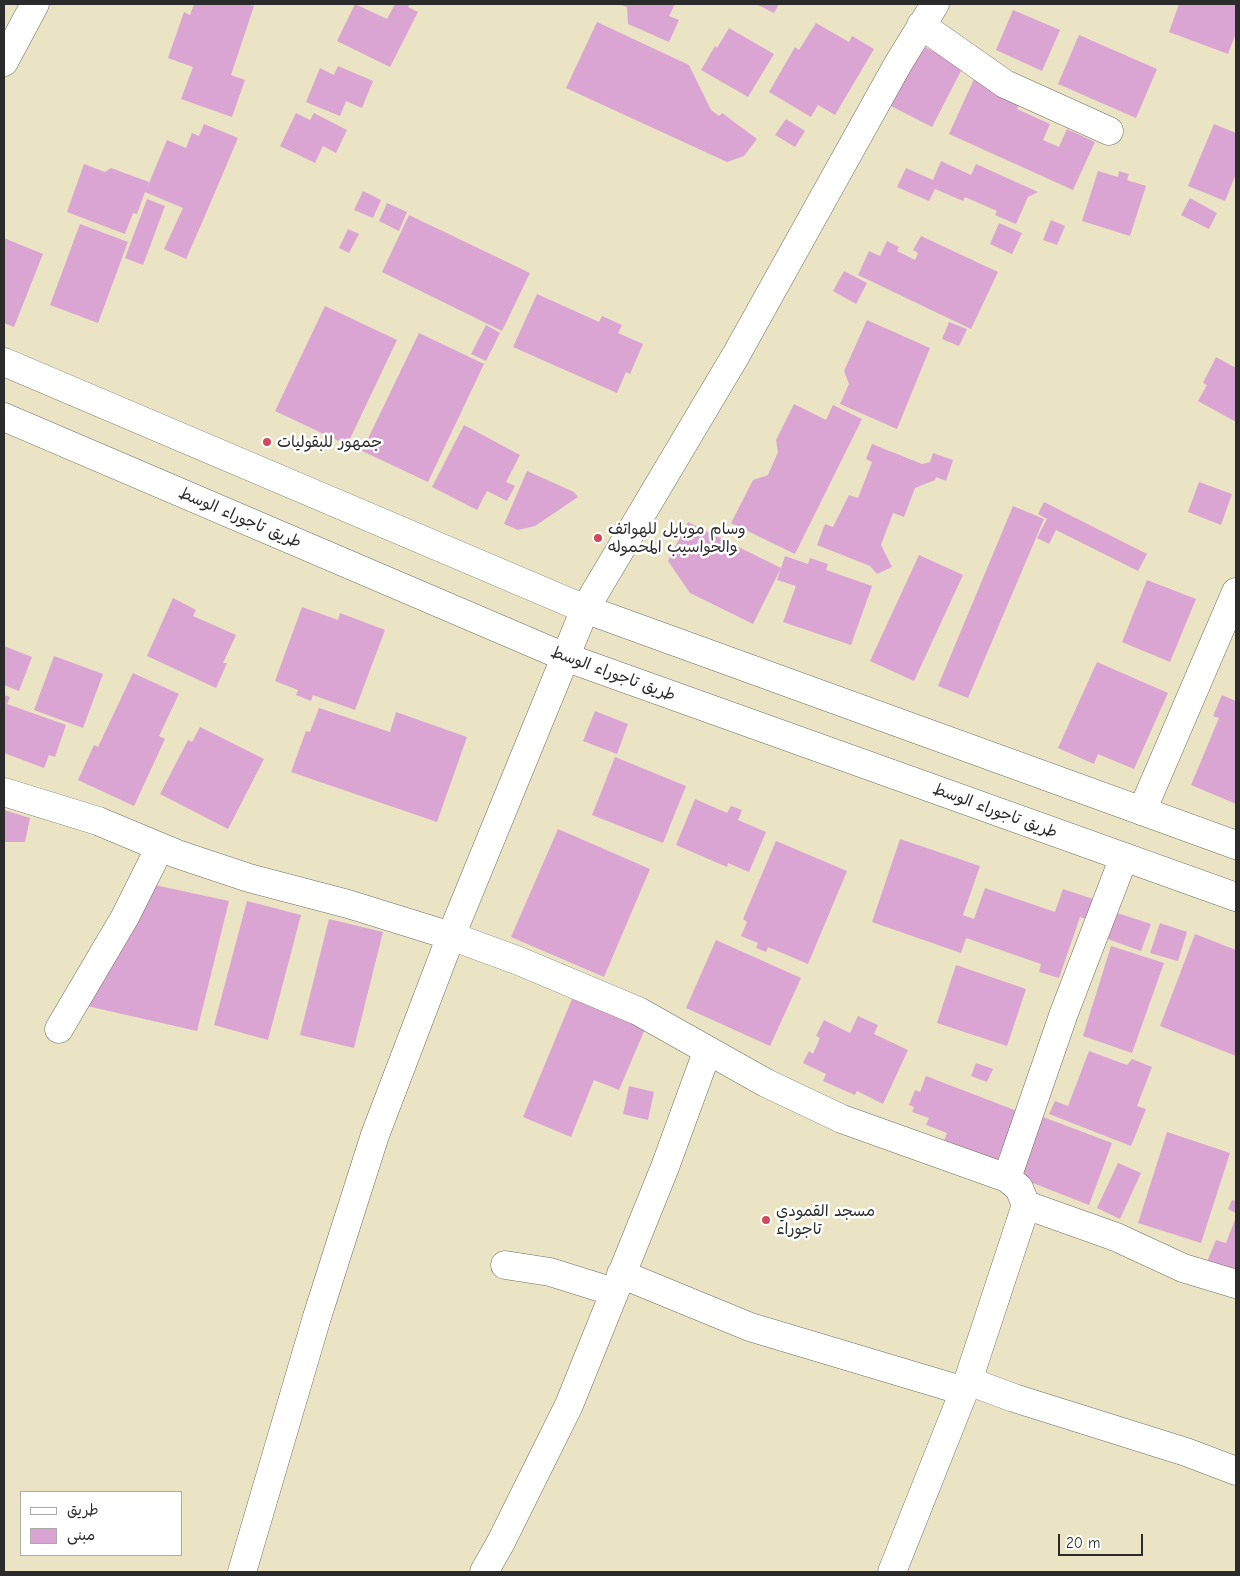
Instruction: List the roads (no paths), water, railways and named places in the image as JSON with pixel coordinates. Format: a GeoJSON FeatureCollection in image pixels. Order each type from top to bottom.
{"type":"FeatureCollection","features":[{"type":"Feature","properties":{"kind":"street"},"geometry":{"type":"LineString","coordinates":[[4,62],[34,4]]}},
{"type":"Feature","properties":{"kind":"street"},"geometry":{"type":"LineString","coordinates":[[242,1572],[314,1326],[375,1135],[451,936],[585,609],[736,355],[928,14],[1005,84],[1109,131]]}},
{"type":"Feature","properties":{"kind":"street"},"geometry":{"type":"LineString","coordinates":[[4,362],[585,609],[1236,845]]}},
{"type":"Feature","properties":{"kind":"street","name":"طريق تاجوراء الوسط"},"geometry":{"type":"LineString","coordinates":[[4,416],[565,657],[1236,898]]}},
{"type":"Feature","properties":{"kind":"street"},"geometry":{"type":"LineString","coordinates":[[1142,811],[1236,592]]}},
{"type":"Feature","properties":{"kind":"street"},"geometry":{"type":"LineString","coordinates":[[4,792],[98,820],[160,847],[249,878],[348,904],[451,936],[578,984],[638,1011],[707,1052],[766,1083],[842,1118],[1007,1178],[1018,1188],[1026,1205],[966,1386],[892,1572]]}},
{"type":"Feature","properties":{"kind":"street"},"geometry":{"type":"LineString","coordinates":[[59,1029],[125,917],[160,847]]}},
{"type":"Feature","properties":{"kind":"street"},"geometry":{"type":"LineString","coordinates":[[1007,1178],[1064,1013],[1124,857]]}},
{"type":"Feature","properties":{"kind":"street"},"geometry":{"type":"LineString","coordinates":[[484,1572],[501,1542],[569,1405],[665,1167],[707,1052]]}},
{"type":"Feature","properties":{"kind":"street"},"geometry":{"type":"LineString","coordinates":[[1026,1205],[1116,1237],[1183,1268],[1236,1284]]}},
{"type":"Feature","properties":{"kind":"street"},"geometry":{"type":"LineString","coordinates":[[506,1265],[617,1283],[750,1327],[1014,1398],[1186,1452],[1236,1471]]}},
{"type":"Feature","properties":{"kind":"place","name":"جمهور للبقوليات"},"geometry":{"type":"Point","coordinates":[267,442]}},
{"type":"Feature","properties":{"kind":"place","name":"وسام موبايل للهواتف والحواسيب المحموله"},"geometry":{"type":"Point","coordinates":[598,538]}},
{"type":"Feature","properties":{"kind":"place","name":"مسجد القمودي تاجوراء"},"geometry":{"type":"Point","coordinates":[766,1220]}}]}
